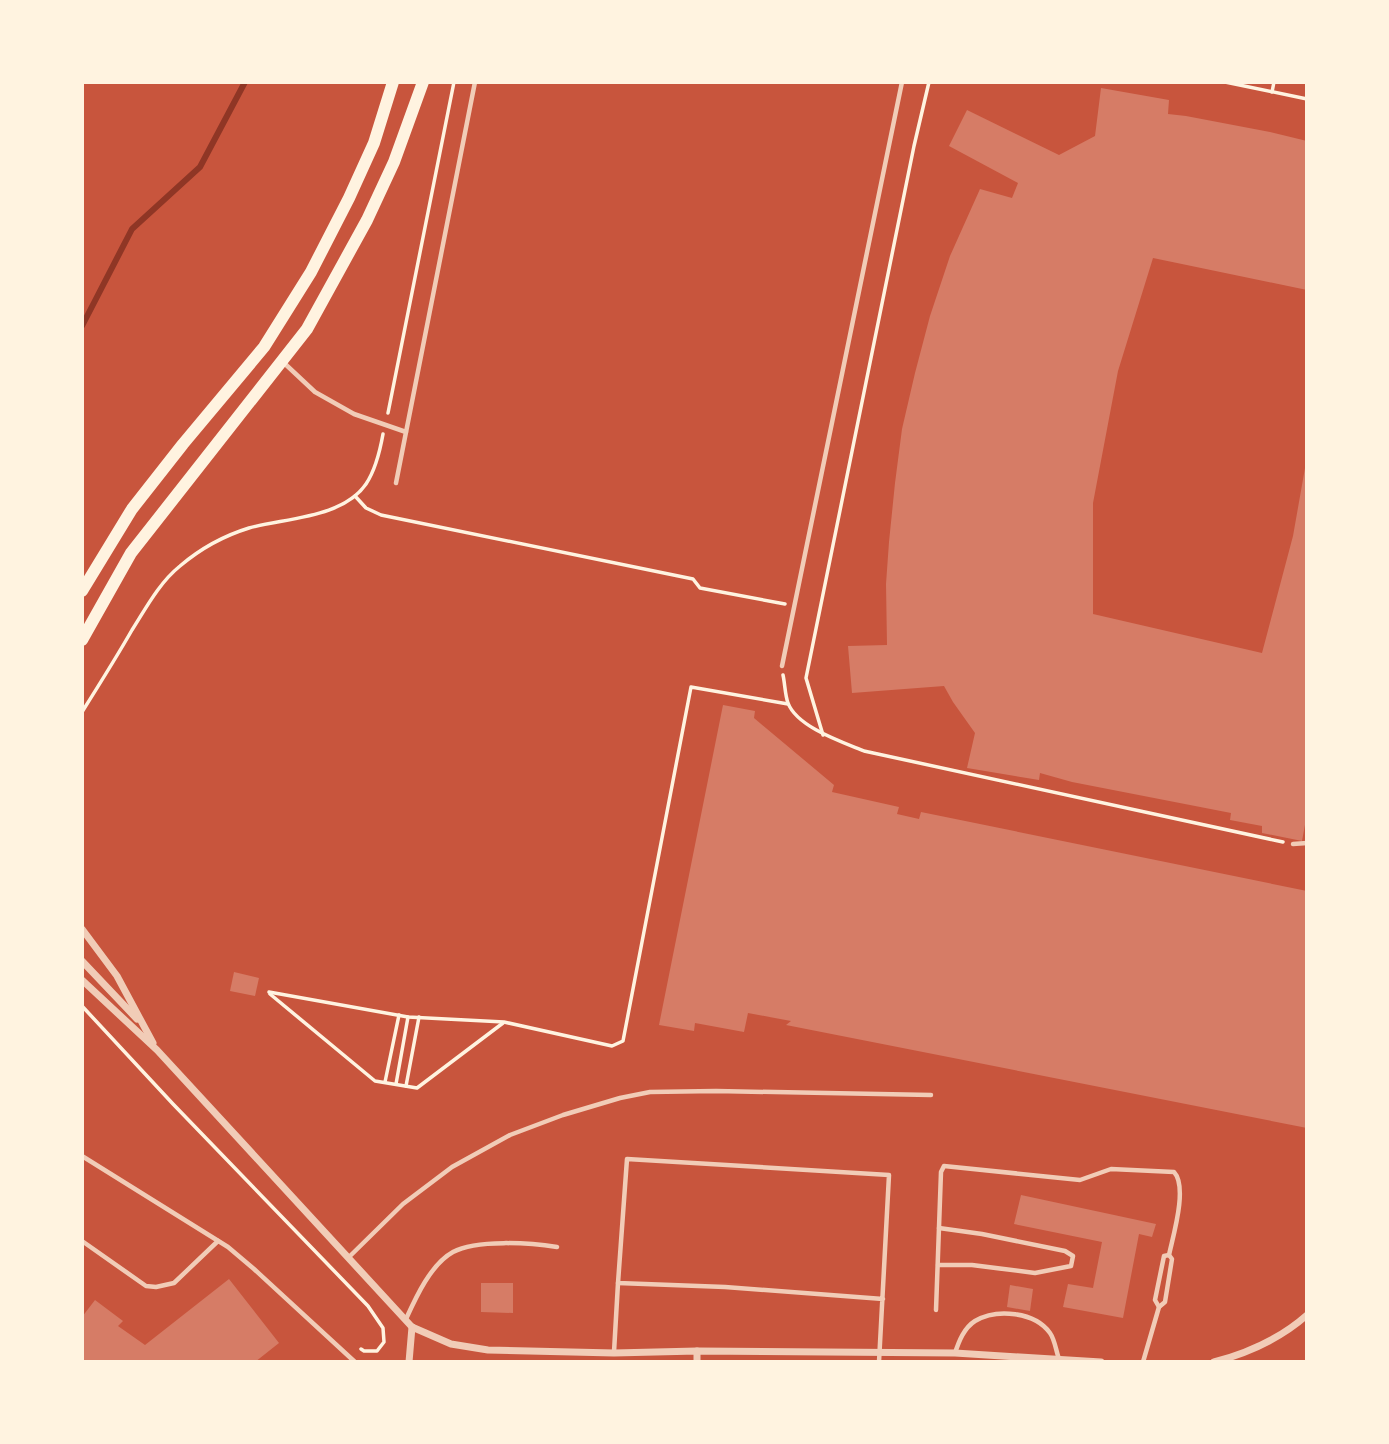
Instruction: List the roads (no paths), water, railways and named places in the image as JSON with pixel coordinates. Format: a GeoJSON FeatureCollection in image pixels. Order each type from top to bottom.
{"type":"FeatureCollection","features":[{"type":"Feature","properties":{"kind":"main road"},"geometry":{"type":"LineString","coordinates":[[82,591],[132,509],[264,347],[311,272],[374,143],[393,82]]}},
{"type":"Feature","properties":{"kind":"main road"},"geometry":{"type":"LineString","coordinates":[[82,640],[131,553],[307,329],[367,220],[394,162],[423,82]]}},
{"type":"Feature","properties":{"kind":"main road"},"geometry":{"type":"LineString","coordinates":[[264,347],[282,362]]}},
{"type":"Feature","properties":{"kind":"street"},"geometry":{"type":"LineString","coordinates":[[82,929],[117,976],[157,1049]]}},
{"type":"Feature","properties":{"kind":"street"},"geometry":{"type":"LineString","coordinates":[[82,961],[145,1027]]}},
{"type":"Feature","properties":{"kind":"street"},"geometry":{"type":"LineString","coordinates":[[82,980],[157,1049],[412,1327],[451,1344],[488,1350],[614,1353],[955,1353],[1101,1362]]}},
{"type":"Feature","properties":{"kind":"street"},"geometry":{"type":"LineString","coordinates":[[1214,1362],[1266,1344],[1307,1315]]}},
{"type":"Feature","properties":{"kind":"street"},"geometry":{"type":"LineString","coordinates":[[409,1362],[412,1327]]}},
{"type":"Feature","properties":{"kind":"street"},"geometry":{"type":"LineString","coordinates":[[697,1351],[697,1362]]}},
{"type":"Feature","properties":{"kind":"lane"},"geometry":{"type":"LineString","coordinates":[[396,483],[475,82]]}},
{"type":"Feature","properties":{"kind":"lane"},"geometry":{"type":"LineString","coordinates":[[782,666],[902,82]]}},
{"type":"Feature","properties":{"kind":"lane"},"geometry":{"type":"LineString","coordinates":[[282,362],[315,392],[354,414],[406,432]]}},
{"type":"Feature","properties":{"kind":"lane"},"geometry":{"type":"LineString","coordinates":[[1293,844],[1307,843]]}},
{"type":"Feature","properties":{"kind":"lane"},"geometry":{"type":"LineString","coordinates":[[348,1257],[403,1204],[452,1167],[510,1135],[620,1098],[650,1091],[931,1095]]}},
{"type":"Feature","properties":{"kind":"lane"},"geometry":{"type":"LineString","coordinates":[[82,1156],[218,1241],[254,1269],[355,1362]]}},
{"type":"Feature","properties":{"kind":"lane"},"geometry":{"type":"LineString","coordinates":[[614,1353],[627,1159],[889,1175],[879,1362]]}},
{"type":"Feature","properties":{"kind":"lane"},"geometry":{"type":"LineString","coordinates":[[936,1310],[941,1172],[944,1166],[1080,1180],[1111,1169],[1174,1172],[1179,1177],[1179,1203],[1169,1255],[1172,1259],[1166,1302],[1158,1307]]}},
{"type":"Feature","properties":{"kind":"lane"},"geometry":{"type":"LineString","coordinates":[[938,1265],[972,1265],[1035,1273],[1071,1266],[1073,1256],[1065,1251],[939,1228]]}},
{"type":"Feature","properties":{"kind":"lane"},"geometry":{"type":"LineString","coordinates":[[82,1241],[146,1286],[156,1287],[174,1283],[218,1241]]}},
{"type":"Feature","properties":{"kind":"lane"},"geometry":{"type":"LineString","coordinates":[[406,1319],[416,1295],[439,1263],[454,1251],[516,1242],[557,1247]]}},
{"type":"Feature","properties":{"kind":"lane"},"geometry":{"type":"LineString","coordinates":[[1143,1362],[1158,1307],[1155,1300],[1164,1256],[1169,1255]]}},
{"type":"Feature","properties":{"kind":"lane"},"geometry":{"type":"LineString","coordinates":[[618,1283],[724,1287],[883,1299]]}},
{"type":"Feature","properties":{"kind":"lane"},"geometry":{"type":"LineString","coordinates":[[955,1353],[961,1336],[974,1322],[991,1314],[1011,1314],[1036,1320],[1051,1334],[1059,1359]]}},
{"type":"Feature","properties":{"kind":"waterway"},"geometry":{"type":"LineString","coordinates":[[82,326],[132,229],[200,167],[245,82]]}}]}
